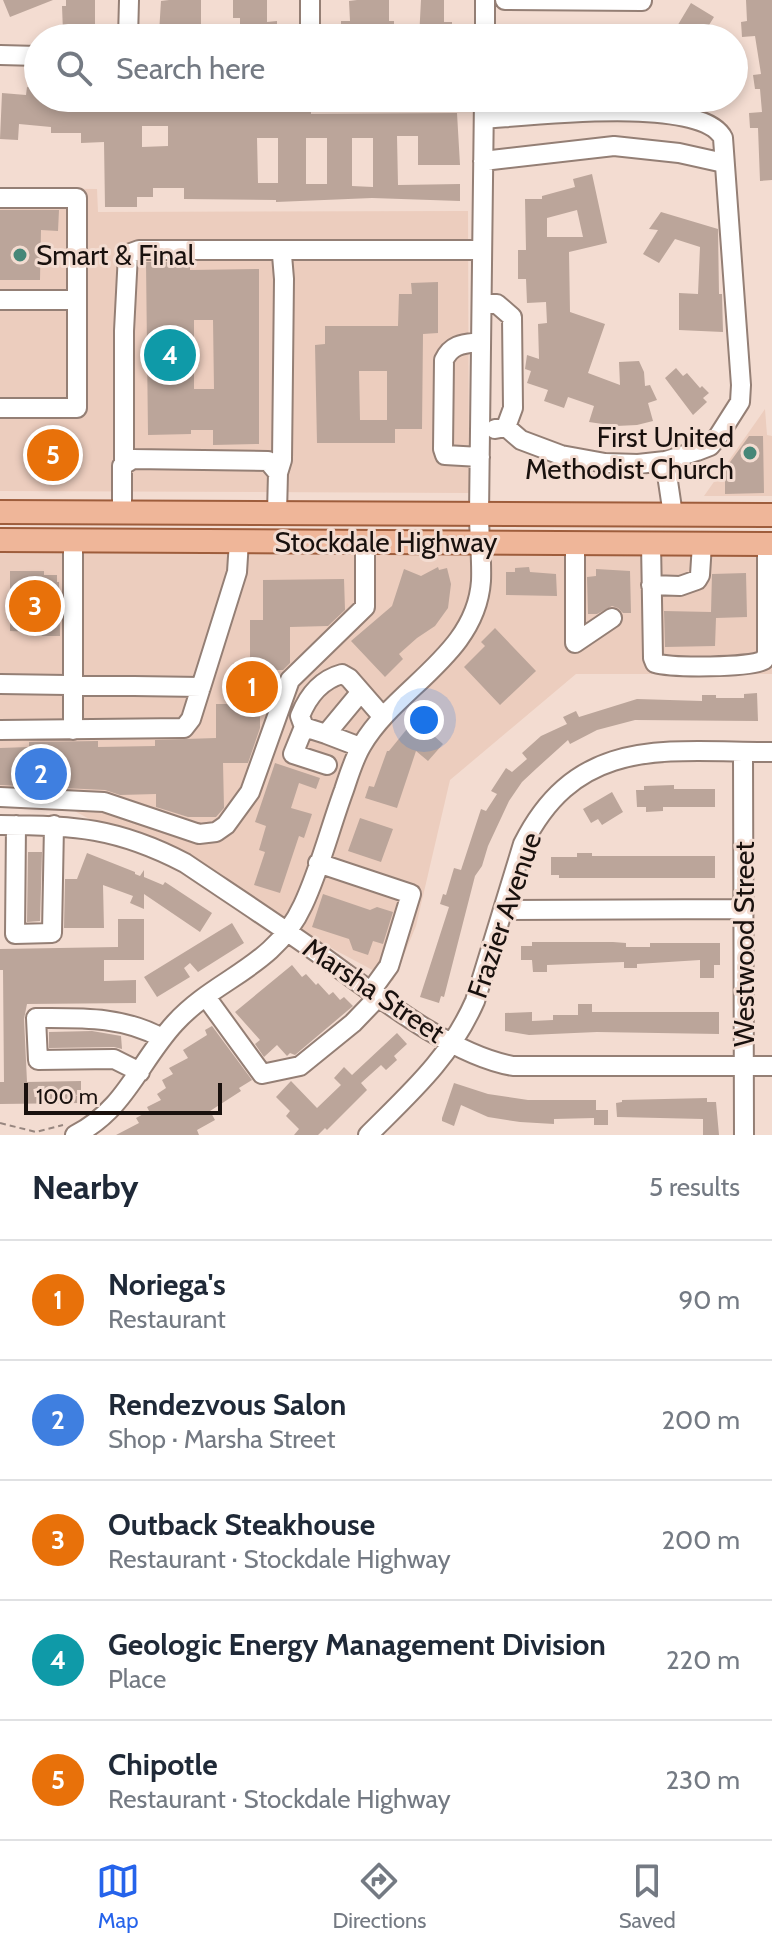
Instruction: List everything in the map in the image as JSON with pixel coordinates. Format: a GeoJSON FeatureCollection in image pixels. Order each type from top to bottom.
{"type":"FeatureCollection","features":[{"type":"Feature","properties":{"kind":"main road","name":"Stockdale Highway"},"geometry":{"type":"LineString","coordinates":[[0,512],[277,513],[479,528],[575,542],[770,544]]}},
{"type":"Feature","properties":{"kind":"main road","name":"Stockdale Highway"},"geometry":{"type":"LineString","coordinates":[[0,540],[365,542],[479,528],[673,515],[772,515]]}},
{"type":"Feature","properties":{"kind":"street"},"geometry":{"type":"LineString","coordinates":[[128,24],[129,0]]}},
{"type":"Feature","properties":{"kind":"street"},"geometry":{"type":"LineString","coordinates":[[310,0],[310,24]]}},
{"type":"Feature","properties":{"kind":"street"},"geometry":{"type":"LineString","coordinates":[[485,0],[485,24]]}},
{"type":"Feature","properties":{"kind":"street"},"geometry":{"type":"LineString","coordinates":[[505,0],[642,1]]}},
{"type":"Feature","properties":{"kind":"street"},"geometry":{"type":"LineString","coordinates":[[0,55],[24,56]]}},
{"type":"Feature","properties":{"kind":"street"},"geometry":{"type":"LineString","coordinates":[[73,1129],[106,1115],[121,1100],[177,1020],[259,962],[288,932],[304,905],[360,747],[383,717],[448,653],[466,628],[477,602],[481,582],[484,112]]}},
{"type":"Feature","properties":{"kind":"street"},"geometry":{"type":"LineString","coordinates":[[484,119],[575,112],[669,113],[709,123],[719,130],[723,138],[740,357],[740,402],[710,446],[665,461],[638,464],[585,460],[538,448],[521,440],[506,427]]}},
{"type":"Feature","properties":{"kind":"street"},"geometry":{"type":"LineString","coordinates":[[483,161],[614,146],[679,153],[724,163]]}},
{"type":"Feature","properties":{"kind":"street"},"geometry":{"type":"LineString","coordinates":[[0,198],[77,198],[77,408],[0,408]]}},
{"type":"Feature","properties":{"kind":"street"},"geometry":{"type":"LineString","coordinates":[[122,512],[128,462],[124,331],[128,254],[139,250],[482,250]]}},
{"type":"Feature","properties":{"kind":"street"},"geometry":{"type":"LineString","coordinates":[[128,462],[273,467],[282,460],[284,279],[282,255],[277,250]]}},
{"type":"Feature","properties":{"kind":"street"},"geometry":{"type":"LineString","coordinates":[[0,300],[77,300]]}},
{"type":"Feature","properties":{"kind":"street"},"geometry":{"type":"LineString","coordinates":[[482,304],[497,304],[512,317],[513,408],[506,427]]}},
{"type":"Feature","properties":{"kind":"street"},"geometry":{"type":"LineString","coordinates":[[480,457],[445,455],[443,439],[444,360],[448,350],[457,345],[481,342]]}},
{"type":"Feature","properties":{"kind":"street"},"geometry":{"type":"LineString","coordinates":[[480,432],[506,427]]}},
{"type":"Feature","properties":{"kind":"street"},"geometry":{"type":"LineString","coordinates":[[665,461],[673,515]]}},
{"type":"Feature","properties":{"kind":"street"},"geometry":{"type":"LineString","coordinates":[[273,467],[277,513]]}},
{"type":"Feature","properties":{"kind":"street"},"geometry":{"type":"LineString","coordinates":[[73,540],[73,730]]}},
{"type":"Feature","properties":{"kind":"street"},"geometry":{"type":"LineString","coordinates":[[0,730],[184,728],[191,719],[237,572],[239,541]]}},
{"type":"Feature","properties":{"kind":"street"},"geometry":{"type":"LineString","coordinates":[[0,797],[104,802],[199,834],[216,832],[226,825],[250,792],[290,680],[365,607],[365,542]]}},
{"type":"Feature","properties":{"kind":"street"},"geometry":{"type":"LineString","coordinates":[[575,542],[575,643],[612,618]]}},
{"type":"Feature","properties":{"kind":"street"},"geometry":{"type":"LineString","coordinates":[[651,543],[653,658],[655,663],[661,665],[766,663],[770,544]]}},
{"type":"Feature","properties":{"kind":"street"},"geometry":{"type":"LineString","coordinates":[[651,585],[680,586],[697,580],[702,544]]}},
{"type":"Feature","properties":{"kind":"street"},"geometry":{"type":"LineString","coordinates":[[327,765],[293,754],[304,727],[300,716],[306,702],[330,678],[342,674],[349,678],[383,717]]}},
{"type":"Feature","properties":{"kind":"street"},"geometry":{"type":"LineString","coordinates":[[0,684],[201,687]]}},
{"type":"Feature","properties":{"kind":"street"},"geometry":{"type":"LineString","coordinates":[[326,734],[360,693]]}},
{"type":"Feature","properties":{"kind":"street"},"geometry":{"type":"LineString","coordinates":[[304,727],[360,747]]}},
{"type":"Feature","properties":{"kind":"street","name":"Westwood Street"},"geometry":{"type":"LineString","coordinates":[[743,752],[744,1135]]}},
{"type":"Feature","properties":{"kind":"street","name":"Frazier Avenue"},"geometry":{"type":"LineString","coordinates":[[368,1135],[454,1044],[475,1001],[523,844],[533,823],[562,789],[580,775],[610,761],[645,753],[772,752]]}},
{"type":"Feature","properties":{"kind":"street"},"geometry":{"type":"LineString","coordinates":[[8,825],[15,934],[52,933],[54,825]]}},
{"type":"Feature","properties":{"kind":"street","name":"Marsha Street"},"geometry":{"type":"LineString","coordinates":[[8,825],[54,825],[102,830],[156,848],[185,863],[375,993],[472,1055],[513,1066],[772,1066]]}},
{"type":"Feature","properties":{"kind":"street"},"geometry":{"type":"LineString","coordinates":[[206,997],[262,1074],[300,1066],[353,1023],[375,993],[389,966],[411,894],[318,863]]}},
{"type":"Feature","properties":{"kind":"street"},"geometry":{"type":"LineString","coordinates":[[503,910],[744,909]]}},
{"type":"Feature","properties":{"kind":"street"},"geometry":{"type":"LineString","coordinates":[[140,1072],[114,1059],[38,1060],[36,1018],[122,1021],[162,1038]]}},
{"type":"Feature","properties":{"kind":"path"},"geometry":{"type":"LineString","coordinates":[[0,1123],[36,1132],[73,1129]]}},
{"type":"Feature","properties":{"kind":"shaded area"},"geometry":{"type":"Polygon","coordinates":[[[0,188],[97,189],[98,212],[468,211],[469,493],[0,491],[0,188]]]}},
{"type":"Feature","properties":{"kind":"shaded area"},"geometry":{"type":"Polygon","coordinates":[[[765,409],[767,435],[772,436],[772,496],[704,496],[765,409]]]}},
{"type":"Feature","properties":{"kind":"shaded area"},"geometry":{"type":"Polygon","coordinates":[[[0,552],[772,557],[772,674],[576,674],[450,780],[416,926],[393,981],[67,807],[0,808],[0,552]]]}},
{"type":"Feature","properties":{"kind":"building"},"geometry":{"type":"Polygon","coordinates":[[[3,0],[53,0],[10,17],[3,0]]]}},
{"type":"Feature","properties":{"kind":"building"},"geometry":{"type":"Polygon","coordinates":[[[66,0],[95,0],[95,24],[63,24],[62,6],[66,6],[66,0]]]}},
{"type":"Feature","properties":{"kind":"building"},"geometry":{"type":"Polygon","coordinates":[[[201,0],[201,24],[160,24],[161,1],[201,0]]]}},
{"type":"Feature","properties":{"kind":"building"},"geometry":{"type":"Polygon","coordinates":[[[233,0],[267,0],[267,22],[277,21],[277,24],[240,24],[240,18],[233,18],[233,0]]]}},
{"type":"Feature","properties":{"kind":"building"},"geometry":{"type":"Polygon","coordinates":[[[389,0],[389,21],[394,21],[394,24],[341,24],[341,21],[350,21],[349,1],[389,0]]]}},
{"type":"Feature","properties":{"kind":"building"},"geometry":{"type":"Polygon","coordinates":[[[421,0],[444,0],[444,22],[452,24],[420,24],[421,0]]]}},
{"type":"Feature","properties":{"kind":"building"},"geometry":{"type":"Polygon","coordinates":[[[746,0],[772,0],[772,180],[760,181],[758,128],[750,128],[749,113],[762,112],[760,89],[755,89],[753,75],[761,74],[755,36],[748,37],[748,24],[741,24],[747,21],[746,0]]]}},
{"type":"Feature","properties":{"kind":"building"},"geometry":{"type":"Polygon","coordinates":[[[691,3],[714,17],[710,24],[678,24],[691,3]]]}},
{"type":"Feature","properties":{"kind":"building"},"geometry":{"type":"Polygon","coordinates":[[[2,93],[24,95],[24,112],[457,113],[460,165],[418,165],[418,136],[397,136],[398,185],[460,184],[460,201],[184,199],[184,188],[153,188],[153,197],[137,197],[137,207],[105,207],[104,142],[81,143],[81,133],[51,133],[51,127],[19,124],[18,140],[0,139],[2,93]],[[142,126],[142,147],[168,146],[168,126],[142,126]],[[257,138],[258,183],[278,183],[278,138],[257,138]],[[306,138],[306,184],[327,184],[327,138],[306,138]],[[352,138],[352,186],[373,187],[373,138],[352,138]]]}},
{"type":"Feature","properties":{"kind":"building"},"geometry":{"type":"Polygon","coordinates":[[[592,174],[607,243],[569,252],[570,312],[605,324],[588,373],[620,385],[619,362],[639,361],[645,386],[650,385],[657,400],[648,403],[653,421],[616,426],[589,422],[594,406],[568,397],[564,408],[544,401],[548,390],[527,383],[531,371],[525,369],[527,355],[539,359],[538,324],[547,323],[546,302],[527,303],[526,279],[518,279],[518,250],[526,250],[525,199],[542,199],[542,196],[575,187],[573,179],[592,174]],[[577,210],[547,218],[547,237],[583,237],[577,210]]]}},
{"type":"Feature","properties":{"kind":"building","name":"Smart & Final"},"geometry":{"type":"Polygon","coordinates":[[[0,210],[59,210],[58,231],[41,230],[40,280],[0,280],[0,210]]]}},
{"type":"Feature","properties":{"kind":"building"},"geometry":{"type":"Polygon","coordinates":[[[661,212],[718,229],[723,332],[679,330],[679,293],[698,294],[700,247],[675,239],[659,263],[643,254],[658,230],[649,229],[661,212]]]}},
{"type":"Feature","properties":{"kind":"building"},"geometry":{"type":"Polygon","coordinates":[[[146,262],[190,262],[190,270],[259,269],[259,444],[213,445],[213,430],[148,435],[146,262]],[[194,320],[194,389],[214,389],[213,320],[194,320]]]}},
{"type":"Feature","properties":{"kind":"building"},"geometry":{"type":"Polygon","coordinates":[[[438,282],[438,333],[423,334],[422,429],[395,429],[395,443],[317,443],[315,345],[325,344],[325,326],[398,326],[399,294],[412,294],[411,283],[438,282]],[[359,371],[360,420],[387,420],[387,371],[359,371]]]}},
{"type":"Feature","properties":{"kind":"building","name":"First United Methodist Church"},"geometry":{"type":"Polygon","coordinates":[[[676,368],[683,376],[687,373],[709,393],[703,398],[707,402],[693,415],[665,378],[676,368]]]}},
{"type":"Feature","properties":{"kind":"building","name":"First United Methodist Church"},"geometry":{"type":"Polygon","coordinates":[[[749,436],[763,436],[764,493],[725,494],[725,469],[749,436]]]}},
{"type":"Feature","properties":{"kind":"building"},"geometry":{"type":"Polygon","coordinates":[[[74,438],[75,469],[32,473],[32,440],[74,438]]]}},
{"type":"Feature","properties":{"kind":"building"},"geometry":{"type":"Polygon","coordinates":[[[438,567],[439,570],[447,568],[451,584],[448,608],[435,626],[399,654],[403,659],[385,677],[351,641],[392,606],[404,569],[421,576],[438,567]]]}},
{"type":"Feature","properties":{"kind":"building"},"geometry":{"type":"Polygon","coordinates":[[[529,567],[530,572],[556,574],[557,596],[506,595],[506,572],[529,567]]]}},
{"type":"Feature","properties":{"kind":"building"},"geometry":{"type":"Polygon","coordinates":[[[596,569],[630,571],[631,613],[623,613],[612,606],[597,614],[588,614],[587,577],[596,576],[596,569]]]}},
{"type":"Feature","properties":{"kind":"building"},"geometry":{"type":"Polygon","coordinates":[[[10,571],[44,571],[44,575],[57,575],[60,636],[33,636],[33,632],[10,631],[10,571]]]}},
{"type":"Feature","properties":{"kind":"building"},"geometry":{"type":"Polygon","coordinates":[[[746,573],[747,617],[716,618],[715,646],[665,647],[664,611],[711,612],[712,574],[746,573]]]}},
{"type":"Feature","properties":{"kind":"building"},"geometry":{"type":"Polygon","coordinates":[[[344,579],[345,610],[328,626],[290,627],[290,663],[283,670],[277,670],[277,681],[265,714],[260,714],[260,728],[248,763],[223,763],[224,808],[216,817],[188,817],[156,807],[156,794],[120,795],[105,790],[0,785],[0,748],[29,747],[29,742],[98,741],[98,747],[155,746],[155,740],[216,738],[216,704],[233,704],[233,663],[250,662],[250,620],[263,620],[263,580],[344,579]]]}},
{"type":"Feature","properties":{"kind":"building"},"geometry":{"type":"Polygon","coordinates":[[[495,628],[536,671],[500,705],[464,667],[485,646],[481,642],[495,628]]]}},
{"type":"Feature","properties":{"kind":"building"},"geometry":{"type":"Polygon","coordinates":[[[757,693],[758,721],[635,720],[597,730],[570,744],[568,740],[522,782],[509,801],[475,876],[444,997],[441,996],[439,1003],[420,997],[449,907],[440,904],[443,894],[446,895],[454,868],[461,870],[481,809],[486,811],[497,794],[491,791],[506,768],[512,772],[527,759],[522,753],[541,736],[567,724],[563,717],[576,711],[579,717],[637,699],[702,701],[702,695],[744,698],[744,694],[757,693]]]}},
{"type":"Feature","properties":{"kind":"building"},"geometry":{"type":"Polygon","coordinates":[[[415,719],[443,744],[428,761],[416,751],[397,808],[365,798],[369,786],[374,787],[387,751],[415,719]]]}},
{"type":"Feature","properties":{"kind":"building"},"geometry":{"type":"Polygon","coordinates":[[[275,763],[320,778],[316,789],[299,783],[291,808],[312,814],[304,838],[299,836],[280,893],[254,885],[265,852],[259,850],[266,826],[255,822],[275,763]]]}},
{"type":"Feature","properties":{"kind":"building"},"geometry":{"type":"Polygon","coordinates":[[[674,785],[674,789],[715,789],[715,807],[663,807],[663,811],[646,812],[646,807],[637,807],[636,790],[644,790],[644,786],[674,785]]]}},
{"type":"Feature","properties":{"kind":"building"},"geometry":{"type":"Polygon","coordinates":[[[612,792],[623,812],[602,825],[598,819],[591,823],[583,809],[612,792]]]}},
{"type":"Feature","properties":{"kind":"building"},"geometry":{"type":"Polygon","coordinates":[[[360,818],[393,829],[381,862],[348,851],[360,818]]]}},
{"type":"Feature","properties":{"kind":"building"},"geometry":{"type":"Polygon","coordinates":[[[28,852],[42,852],[40,921],[27,922],[28,852]]]}},
{"type":"Feature","properties":{"kind":"building"},"geometry":{"type":"Polygon","coordinates":[[[87,853],[140,876],[144,870],[144,877],[163,885],[165,882],[212,913],[200,932],[144,894],[144,909],[130,903],[133,896],[103,885],[104,928],[64,928],[65,879],[77,879],[87,853]]]}},
{"type":"Feature","properties":{"kind":"building"},"geometry":{"type":"Polygon","coordinates":[[[577,853],[592,853],[592,856],[715,856],[715,878],[559,878],[559,875],[551,875],[551,857],[577,857],[577,853]]]}},
{"type":"Feature","properties":{"kind":"building"},"geometry":{"type":"Polygon","coordinates":[[[323,894],[370,910],[377,907],[393,912],[383,944],[373,941],[368,955],[353,950],[349,939],[312,927],[323,894]]]}},
{"type":"Feature","properties":{"kind":"building"},"geometry":{"type":"Polygon","coordinates":[[[118,919],[144,919],[144,960],[104,960],[104,981],[136,980],[136,1003],[27,1004],[24,1019],[27,1082],[81,1081],[81,1103],[0,1104],[0,1082],[4,1082],[0,949],[118,947],[118,919]]]}},
{"type":"Feature","properties":{"kind":"building"},"geometry":{"type":"Polygon","coordinates":[[[232,923],[244,943],[198,972],[190,963],[184,968],[190,977],[157,997],[144,977],[232,923]]]}},
{"type":"Feature","properties":{"kind":"building"},"geometry":{"type":"Polygon","coordinates":[[[532,942],[613,942],[626,943],[626,947],[650,947],[650,943],[720,943],[720,965],[714,965],[714,978],[700,978],[700,960],[637,964],[637,968],[624,968],[624,962],[547,965],[547,972],[533,972],[532,960],[521,960],[521,946],[532,946],[532,942]]]}},
{"type":"Feature","properties":{"kind":"building"},"geometry":{"type":"Polygon","coordinates":[[[292,965],[302,977],[306,974],[329,995],[333,992],[340,1000],[344,997],[353,1006],[295,1055],[290,1053],[287,1056],[277,1045],[264,1057],[255,1044],[260,1040],[235,1012],[292,965]]]}},
{"type":"Feature","properties":{"kind":"building"},"geometry":{"type":"Polygon","coordinates":[[[578,1004],[592,1004],[592,1012],[719,1012],[719,1034],[597,1032],[529,1035],[505,1031],[505,1013],[532,1012],[532,1021],[553,1020],[553,1015],[578,1015],[578,1004]]]}},
{"type":"Feature","properties":{"kind":"building"},"geometry":{"type":"Polygon","coordinates":[[[212,1026],[252,1080],[210,1111],[215,1120],[197,1130],[199,1135],[116,1135],[139,1123],[136,1118],[149,1111],[147,1107],[161,1100],[157,1094],[166,1088],[162,1080],[173,1074],[169,1068],[188,1058],[183,1050],[207,1035],[205,1030],[212,1026]]]}},
{"type":"Feature","properties":{"kind":"building"},"geometry":{"type":"Polygon","coordinates":[[[92,1031],[121,1036],[122,1049],[49,1048],[49,1032],[92,1031]]]}},
{"type":"Feature","properties":{"kind":"building"},"geometry":{"type":"Polygon","coordinates":[[[397,1033],[407,1044],[394,1056],[397,1060],[386,1070],[381,1065],[361,1083],[367,1090],[327,1130],[325,1128],[318,1135],[294,1135],[299,1129],[286,1116],[290,1111],[276,1097],[291,1081],[317,1108],[341,1085],[334,1078],[344,1067],[352,1075],[397,1033]]]}},
{"type":"Feature","properties":{"kind":"building"},"geometry":{"type":"Polygon","coordinates":[[[454,1083],[488,1094],[528,1100],[596,1100],[596,1110],[608,1110],[608,1125],[594,1125],[594,1118],[554,1119],[554,1124],[520,1122],[488,1117],[461,1105],[454,1126],[442,1121],[442,1118],[454,1083]]]}},
{"type":"Feature","properties":{"kind":"building"},"geometry":{"type":"Polygon","coordinates":[[[707,1098],[707,1102],[716,1102],[719,1135],[703,1135],[703,1119],[617,1117],[616,1103],[622,1100],[707,1098]]]}},
{"type":"Feature","properties":{"kind":"place","name":"Smart & Final"},"geometry":{"type":"Point","coordinates":[20,255]}},
{"type":"Feature","properties":{"kind":"place","name":"Geologic Energy Management Division"},"geometry":{"type":"Point","coordinates":[170,355]}},
{"type":"Feature","properties":{"kind":"place","name":"First United Methodist Church"},"geometry":{"type":"Point","coordinates":[750,453]}},
{"type":"Feature","properties":{"kind":"place","name":"Chipotle"},"geometry":{"type":"Point","coordinates":[53,455]}},
{"type":"Feature","properties":{"kind":"place","name":"Outback Steakhouse"},"geometry":{"type":"Point","coordinates":[35,606]}},
{"type":"Feature","properties":{"kind":"place","name":"Noriega's"},"geometry":{"type":"Point","coordinates":[252,687]}},
{"type":"Feature","properties":{"kind":"place","name":"Rendezvous Salon"},"geometry":{"type":"Point","coordinates":[41,774]}}]}
